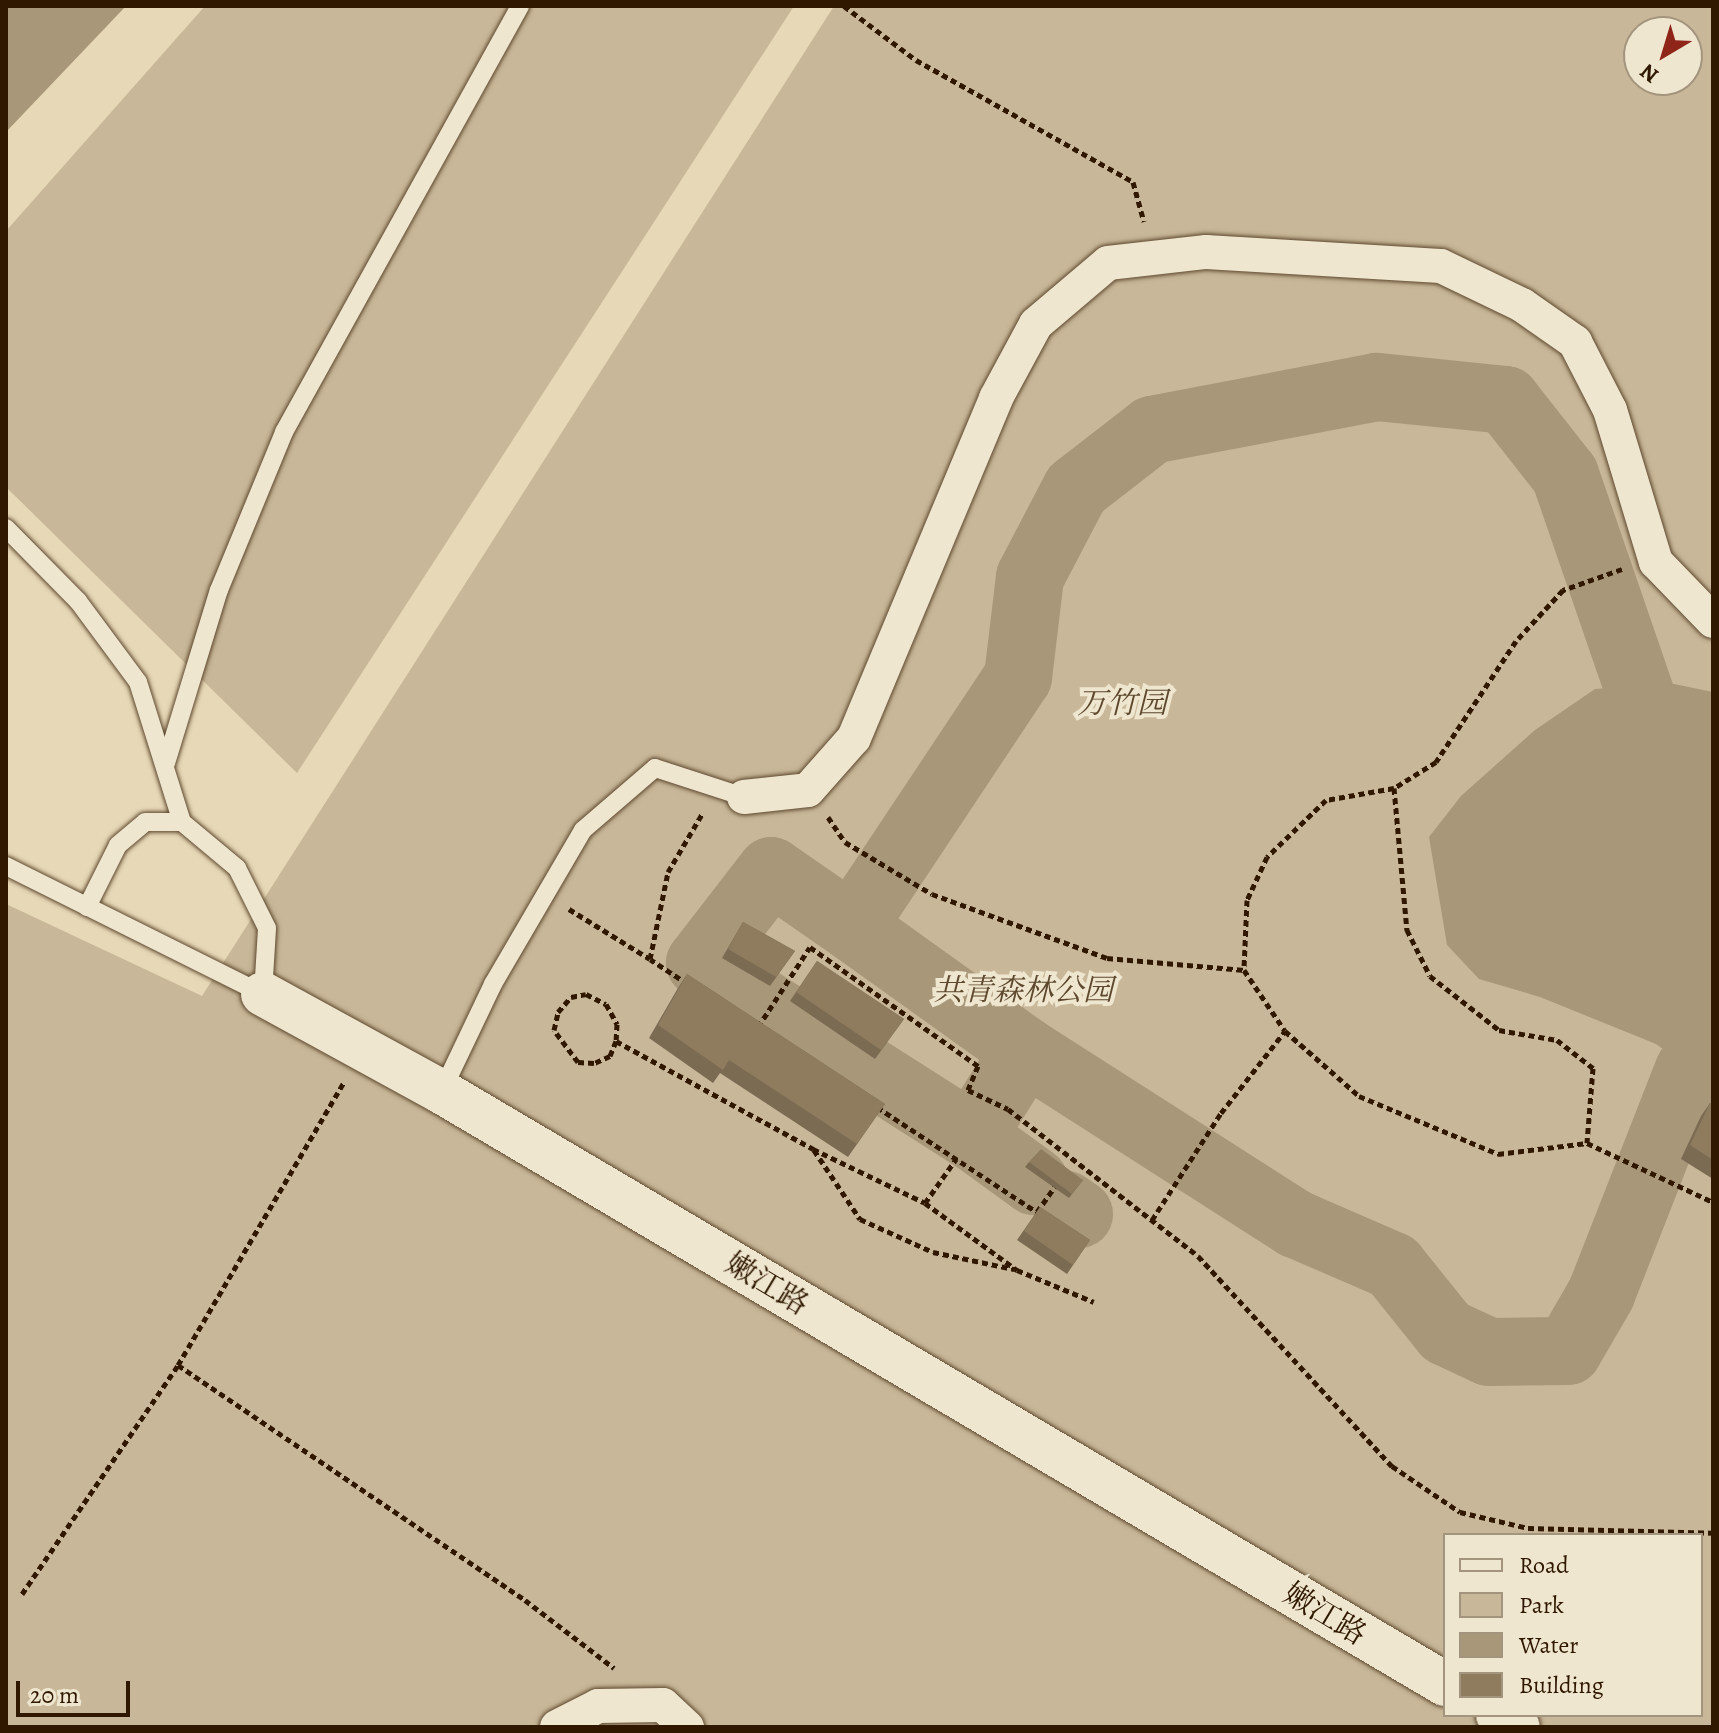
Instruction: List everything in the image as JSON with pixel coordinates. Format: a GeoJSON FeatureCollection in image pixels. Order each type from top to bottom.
{"type":"FeatureCollection","features":[{"type":"Feature","properties":{"kind":"street"},"geometry":{"type":"LineString","coordinates":[[744,797],[808,790],[854,738],[996,398],[1036,324],[1108,263],[1206,252],[1441,266],[1522,305],[1575,342],[1610,410],[1656,562],[1713,621]]}},
{"type":"Feature","properties":{"kind":"street","name":"嫩江路"},"geometry":{"type":"LineString","coordinates":[[263,994],[362,1051],[442,1092],[1443,1683]]}},
{"type":"Feature","properties":{"kind":"street"},"geometry":{"type":"LineString","coordinates":[[557,1727],[598,1706],[675,1716]]}},
{"type":"Feature","properties":{"kind":"lane"},"geometry":{"type":"LineString","coordinates":[[166,763],[219,590],[284,432],[520,6]]}},
{"type":"Feature","properties":{"kind":"lane"},"geometry":{"type":"LineString","coordinates":[[6,528],[78,601],[138,682],[166,763],[182,822],[237,868],[267,928],[263,994],[6,866]]}},
{"type":"Feature","properties":{"kind":"lane"},"geometry":{"type":"LineString","coordinates":[[442,1092],[493,984],[583,830],[655,768],[744,797]]}},
{"type":"Feature","properties":{"kind":"lane"},"geometry":{"type":"LineString","coordinates":[[87,907],[118,845],[145,822],[182,822]]}},
{"type":"Feature","properties":{"kind":"path"},"geometry":{"type":"LineString","coordinates":[[844,6],[916,60],[1133,182],[1155,258]]}},
{"type":"Feature","properties":{"kind":"path"},"geometry":{"type":"LineString","coordinates":[[1619,569],[1563,590],[1516,641],[1436,762],[1394,788],[1326,800],[1267,857],[1247,900],[1244,970],[1285,1031],[1359,1096],[1498,1154],[1587,1143],[1713,1202]]}},
{"type":"Feature","properties":{"kind":"path"},"geometry":{"type":"LineString","coordinates":[[1394,788],[1407,930],[1430,976],[1499,1030],[1557,1040],[1593,1068],[1587,1143]]}},
{"type":"Feature","properties":{"kind":"path"},"geometry":{"type":"LineString","coordinates":[[650,959],[668,872],[700,814],[744,797]]}},
{"type":"Feature","properties":{"kind":"path"},"geometry":{"type":"LineString","coordinates":[[845,842],[932,894],[1107,958],[1244,970]]}},
{"type":"Feature","properties":{"kind":"path"},"geometry":{"type":"LineString","coordinates":[[546,894],[690,985]]}},
{"type":"Feature","properties":{"kind":"path"},"geometry":{"type":"LineString","coordinates":[[757,1028],[810,947],[978,1066],[968,1090],[1008,1109],[1198,1256],[1392,1466],[1460,1512],[1528,1528],[1713,1533]]}},
{"type":"Feature","properties":{"kind":"path"},"geometry":{"type":"LineString","coordinates":[[586,994],[606,1004],[617,1024],[616,1041],[610,1056],[594,1063],[578,1062],[554,1030],[558,1012],[571,997],[586,994]]}},
{"type":"Feature","properties":{"kind":"path"},"geometry":{"type":"LineString","coordinates":[[744,1019],[770,1037]]}},
{"type":"Feature","properties":{"kind":"path"},"geometry":{"type":"LineString","coordinates":[[1152,1220],[1221,1113],[1285,1031]]}},
{"type":"Feature","properties":{"kind":"path"},"geometry":{"type":"LineString","coordinates":[[616,1041],[813,1149],[925,1203],[1017,1270]]}},
{"type":"Feature","properties":{"kind":"path"},"geometry":{"type":"LineString","coordinates":[[22,1594],[178,1365],[362,1051]]}},
{"type":"Feature","properties":{"kind":"path"},"geometry":{"type":"LineString","coordinates":[[863,1098],[1037,1212],[1073,1160]]}},
{"type":"Feature","properties":{"kind":"path"},"geometry":{"type":"LineString","coordinates":[[813,1149],[860,1219],[933,1252],[1017,1270],[1094,1302]]}},
{"type":"Feature","properties":{"kind":"path"},"geometry":{"type":"LineString","coordinates":[[925,1203],[956,1159]]}},
{"type":"Feature","properties":{"kind":"path"},"geometry":{"type":"LineString","coordinates":[[178,1365],[525,1600],[675,1716]]}},
{"type":"Feature","properties":{"kind":"green space"},"geometry":{"type":"Polygon","coordinates":[[[205,6],[794,6],[297,773],[6,487],[6,231],[205,6]]]}},
{"type":"Feature","properties":{"kind":"green space","name":"共青森林公园"},"geometry":{"type":"Polygon","coordinates":[[[834,6],[1713,6],[1713,1727],[6,1727],[6,904],[202,996],[834,6]]]}},
{"type":"Feature","properties":{"kind":"water"},"geometry":{"type":"Polygon","coordinates":[[[6,6],[126,6],[6,132],[6,6]]]}},
{"type":"Feature","properties":{"kind":"water"},"geometry":{"type":"Polygon","coordinates":[[[1674,684],[1713,692],[1713,1086],[1656,1044],[1540,997],[1479,979],[1447,945],[1429,837],[1461,796],[1535,730],[1595,689],[1674,684]]]}},
{"type":"Feature","properties":{"kind":"building"},"geometry":{"type":"Polygon","coordinates":[[[743,922],[795,951],[776,977],[728,949],[743,922]]]}},
{"type":"Feature","properties":{"kind":"building"},"geometry":{"type":"Polygon","coordinates":[[[817,961],[904,1019],[881,1050],[796,992],[817,961]]]}},
{"type":"Feature","properties":{"kind":"building"},"geometry":{"type":"Polygon","coordinates":[[[687,974],[885,1104],[857,1144],[729,1060],[723,1070],[658,1025],[687,974]]]}},
{"type":"Feature","properties":{"kind":"building"},"geometry":{"type":"Polygon","coordinates":[[[1710,1103],[1713,1104],[1713,1160],[1690,1145],[1710,1103]]]}},
{"type":"Feature","properties":{"kind":"building"},"geometry":{"type":"Polygon","coordinates":[[[1041,1149],[1083,1180],[1072,1194],[1029,1162],[1041,1149]]]}},
{"type":"Feature","properties":{"kind":"building"},"geometry":{"type":"Polygon","coordinates":[[[1040,1207],[1090,1240],[1073,1265],[1024,1231],[1040,1207]]]}},
{"type":"Feature","properties":{"kind":"waterway"},"geometry":{"type":"LineString","coordinates":[[1648,716],[1565,475],[1506,400],[1377,387],[1152,430],[1076,489],[1030,577],[1018,677],[852,927],[1025,1051],[1296,1224],[1393,1266],[1446,1332],[1489,1352],[1568,1351],[1601,1294],[1689,1070]]}},
{"type":"Feature","properties":{"kind":"waterway"},"geometry":{"type":"LineString","coordinates":[[852,927],[771,871],[700,963],[972,1136],[1025,1051]]}},
{"type":"Feature","properties":{"kind":"waterway"},"geometry":{"type":"LineString","coordinates":[[972,1136],[1034,1181]]}},
{"type":"Feature","properties":{"kind":"waterway"},"geometry":{"type":"LineString","coordinates":[[1066,1205],[1079,1214]]}},
{"type":"Feature","properties":{"kind":"park label","name":"万竹园"},"geometry":{"type":"Point","coordinates":[1122,703]}}]}
